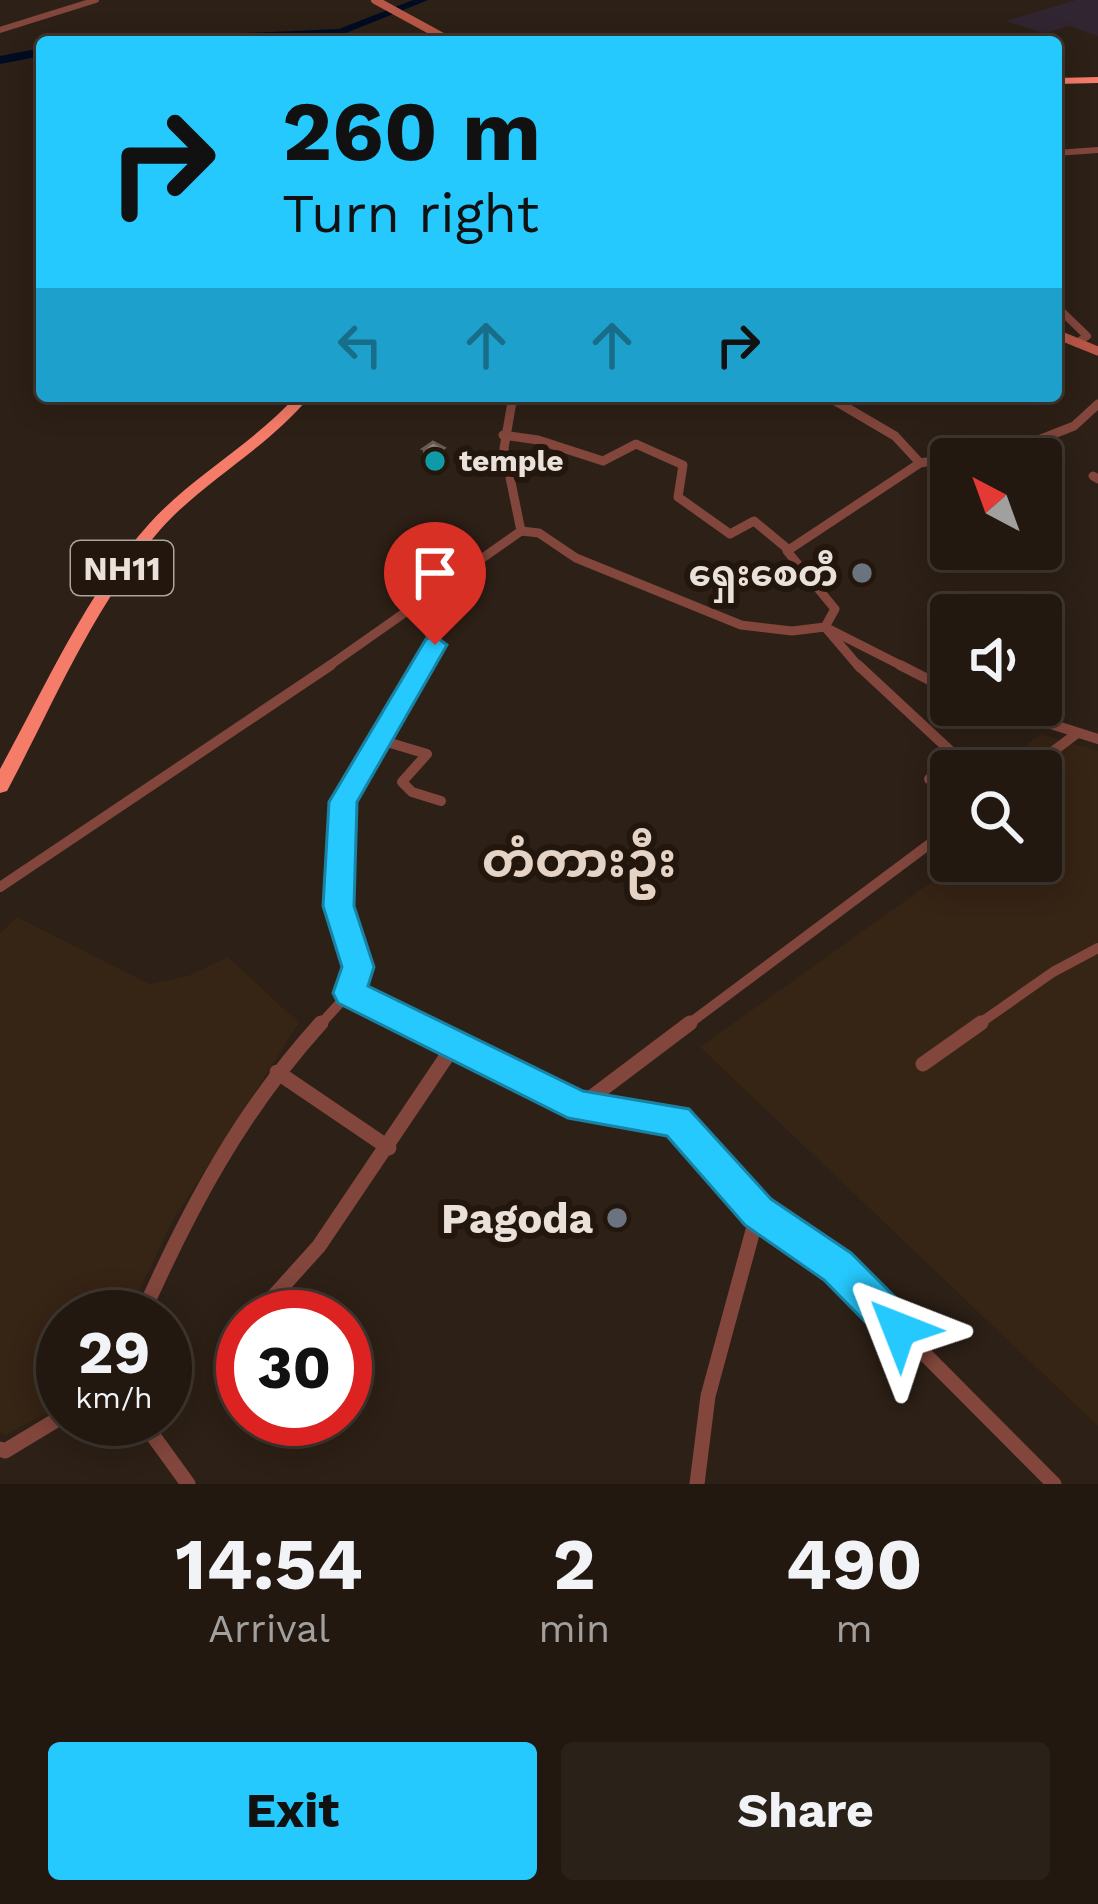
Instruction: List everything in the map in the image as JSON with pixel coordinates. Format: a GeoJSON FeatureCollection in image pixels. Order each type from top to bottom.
{"type":"FeatureCollection","features":[{"type":"Feature","properties":{"kind":"highway"},"geometry":{"type":"LineString","coordinates":[[1062,81],[1098,80]]}},
{"type":"Feature","properties":{"kind":"highway","name":"NH11"},"geometry":{"type":"LineString","coordinates":[[0,786],[126,562],[159,522],[284,420],[298,402]]}},
{"type":"Feature","properties":{"kind":"street"},"geometry":{"type":"LineString","coordinates":[[0,30],[96,0]]}},
{"type":"Feature","properties":{"kind":"street"},"geometry":{"type":"LineString","coordinates":[[379,2],[442,36]]}},
{"type":"Feature","properties":{"kind":"street"},"geometry":{"type":"LineString","coordinates":[[1062,152],[1098,150]]}},
{"type":"Feature","properties":{"kind":"street"},"geometry":{"type":"LineString","coordinates":[[1062,312],[1087,336],[1077,343]]}},
{"type":"Feature","properties":{"kind":"street"},"geometry":{"type":"LineString","coordinates":[[1062,337],[1098,351]]}},
{"type":"Feature","properties":{"kind":"street"},"geometry":{"type":"LineString","coordinates":[[511,402],[501,454],[521,531]]}},
{"type":"Feature","properties":{"kind":"street"},"geometry":{"type":"LineString","coordinates":[[837,402],[895,436],[920,463]]}},
{"type":"Feature","properties":{"kind":"street"},"geometry":{"type":"LineString","coordinates":[[789,550],[920,463],[1018,448],[1074,426],[1098,404]]}},
{"type":"Feature","properties":{"kind":"street"},"geometry":{"type":"LineString","coordinates":[[503,435],[603,461],[636,444],[683,465],[679,497],[730,534],[754,520],[789,550],[794,565],[835,609],[825,626]]}},
{"type":"Feature","properties":{"kind":"street"},"geometry":{"type":"LineString","coordinates":[[0,886],[416,608],[521,531],[539,533],[576,558],[741,625],[792,631],[825,626],[930,680]]}},
{"type":"Feature","properties":{"kind":"street"},"geometry":{"type":"LineString","coordinates":[[153,1290],[186,1216],[278,1072],[349,993],[358,967],[339,906],[343,802],[435,645],[416,608]]}},
{"type":"Feature","properties":{"kind":"street"},"geometry":{"type":"LineString","coordinates":[[825,626],[877,688],[949,750]]}},
{"type":"Feature","properties":{"kind":"street"},"geometry":{"type":"LineString","coordinates":[[1053,726],[1098,739]]}},
{"type":"Feature","properties":{"kind":"street"},"geometry":{"type":"LineString","coordinates":[[1055,750],[1076,734]]}},
{"type":"Feature","properties":{"kind":"street"},"geometry":{"type":"LineString","coordinates":[[376,739],[427,754],[402,782],[412,792],[441,801]]}},
{"type":"Feature","properties":{"kind":"street"},"geometry":{"type":"LineString","coordinates":[[580,1106],[930,844]]}},
{"type":"Feature","properties":{"kind":"street"},"geometry":{"type":"LineString","coordinates":[[923,1064],[1052,972],[1098,948]]}},
{"type":"Feature","properties":{"kind":"street"},"geometry":{"type":"LineString","coordinates":[[349,993],[580,1106],[676,1121],[758,1212],[838,1267],[1054,1484]]}},
{"type":"Feature","properties":{"kind":"street"},"geometry":{"type":"LineString","coordinates":[[279,1290],[319,1246],[455,1045]]}},
{"type":"Feature","properties":{"kind":"street"},"geometry":{"type":"LineString","coordinates":[[278,1072],[388,1148]]}},
{"type":"Feature","properties":{"kind":"street"},"geometry":{"type":"LineString","coordinates":[[697,1484],[708,1396],[758,1212]]}},
{"type":"Feature","properties":{"kind":"street"},"geometry":{"type":"LineString","coordinates":[[2,1453],[36,1432]]}},
{"type":"Feature","properties":{"kind":"street"},"geometry":{"type":"LineString","coordinates":[[161,1446],[188,1484]]}},
{"type":"Feature","properties":{"kind":"shaded area"},"geometry":{"type":"Polygon","coordinates":[[[1076,0],[1098,0],[1098,36],[1069,26],[1044,33],[1006,21],[1076,0]]]}},
{"type":"Feature","properties":{"kind":"shaded area"},"geometry":{"type":"Polygon","coordinates":[[[1041,734],[1098,751],[1098,1426],[700,1047],[932,882],[1062,882],[1062,750],[1019,750],[1041,734]]]}},
{"type":"Feature","properties":{"kind":"shaded area"},"geometry":{"type":"Polygon","coordinates":[[[17,917],[149,984],[188,976],[228,957],[299,1023],[172,1222],[140,1290],[36,1290],[36,1419],[6,1435],[0,1432],[0,934],[17,917]]]}},
{"type":"Feature","properties":{"kind":"building"},"geometry":{"type":"Polygon","coordinates":[[[433,442],[444,448],[435,454],[423,449],[433,442]]]}},
{"type":"Feature","properties":{"kind":"waterway"},"geometry":{"type":"LineString","coordinates":[[247,36],[341,32],[423,0]]}},
{"type":"Feature","properties":{"kind":"waterway"},"geometry":{"type":"LineString","coordinates":[[0,60],[36,53]]}},
{"type":"Feature","properties":{"kind":"place","name":"temple"},"geometry":{"type":"Point","coordinates":[435,461]}},
{"type":"Feature","properties":{"kind":"place","name":"ရှေးစေတီ"},"geometry":{"type":"Point","coordinates":[862,573]}},
{"type":"Feature","properties":{"kind":"place","name":"Pagoda"},"geometry":{"type":"Point","coordinates":[617,1218]}},
{"type":"Feature","properties":{"kind":"district","name":"တံတားဦး"},"geometry":{"type":"Point","coordinates":[579,860]}},
{"type":"Feature","properties":{"kind":"route"},"geometry":{"type":"LineString","coordinates":[[435,645],[343,802],[339,906],[358,967],[349,993],[580,1106],[676,1121],[758,1212],[838,1267],[899,1329]]}}]}
